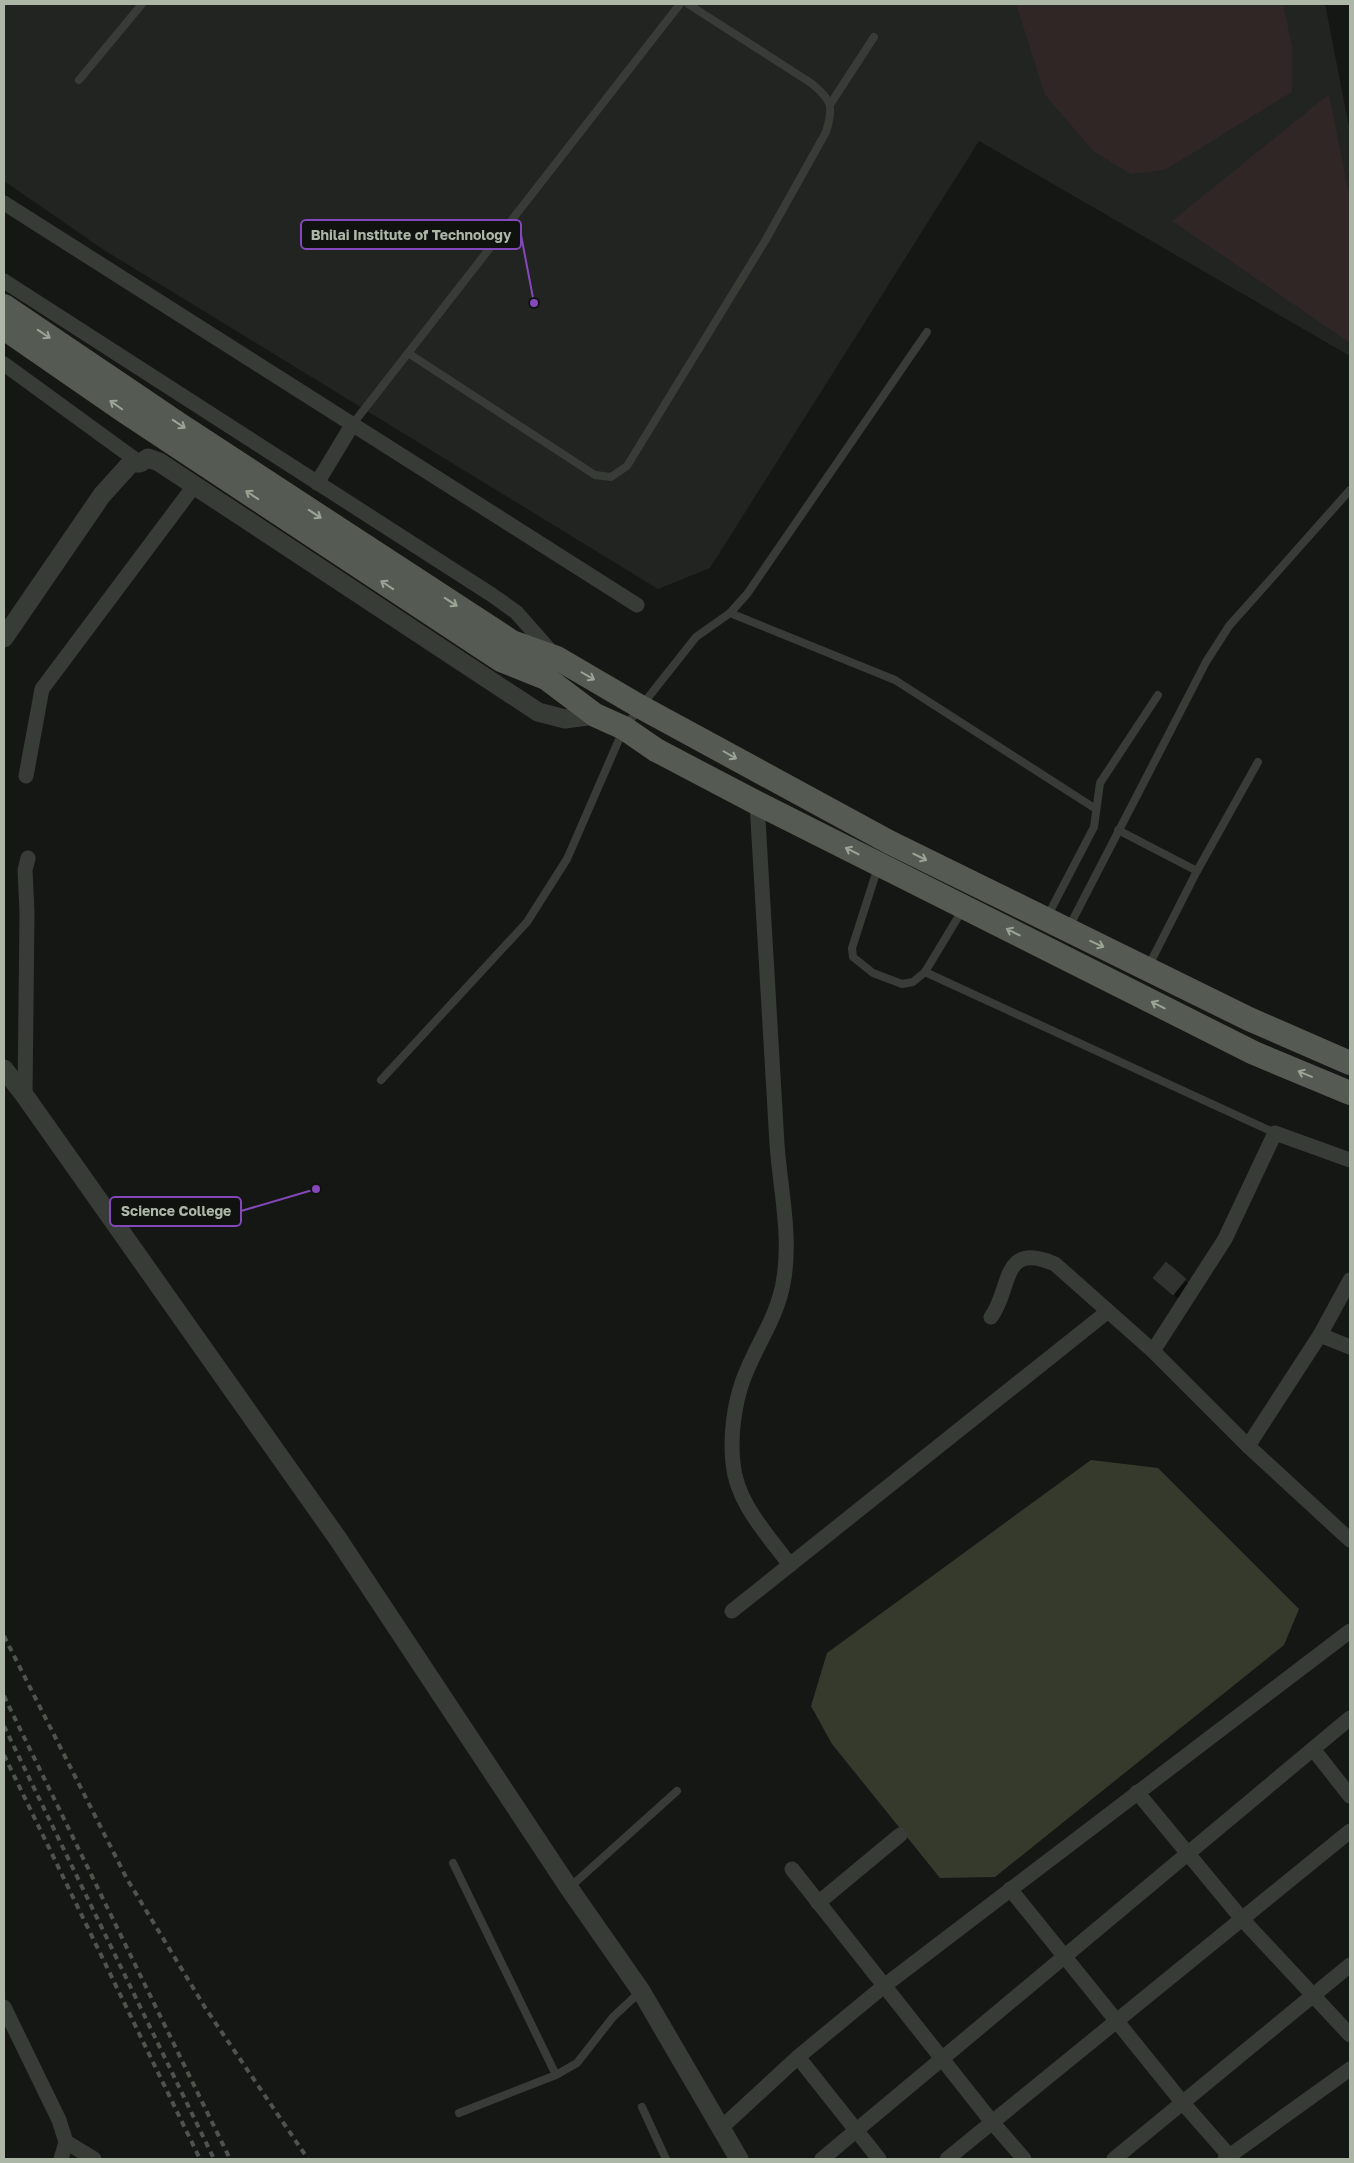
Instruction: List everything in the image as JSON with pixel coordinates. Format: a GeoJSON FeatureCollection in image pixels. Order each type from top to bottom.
{"type":"FeatureCollection","features":[{"type":"Feature","properties":{"kind":"main road"},"geometry":{"type":"LineString","coordinates":[[4,306],[546,678],[595,715],[624,728],[656,750],[757,803],[1254,1053],[1350,1093]]}},
{"type":"Feature","properties":{"kind":"main road"},"geometry":{"type":"LineString","coordinates":[[4,328],[124,411],[506,651],[557,658],[639,706],[889,842],[1249,1019],[1350,1063]]}},
{"type":"Feature","properties":{"kind":"street"},"geometry":{"type":"LineString","coordinates":[[4,203],[637,605]]}},
{"type":"Feature","properties":{"kind":"street"},"geometry":{"type":"LineString","coordinates":[[4,280],[516,612],[557,658]]}},
{"type":"Feature","properties":{"kind":"street"},"geometry":{"type":"LineString","coordinates":[[4,364],[140,463]]}},
{"type":"Feature","properties":{"kind":"street"},"geometry":{"type":"LineString","coordinates":[[317,482],[352,425]]}},
{"type":"Feature","properties":{"kind":"street"},"geometry":{"type":"LineString","coordinates":[[4,638],[102,495],[131,463],[140,463],[148,458],[159,462],[538,712],[565,719],[595,715]]}},
{"type":"Feature","properties":{"kind":"street"},"geometry":{"type":"LineString","coordinates":[[26,776],[42,690],[194,486]]}},
{"type":"Feature","properties":{"kind":"street"},"geometry":{"type":"LineString","coordinates":[[757,803],[778,1154],[786,1226],[784,1278],[774,1318],[743,1380],[734,1414],[733,1462],[738,1489],[757,1521],[790,1565]]}},
{"type":"Feature","properties":{"kind":"street"},"geometry":{"type":"LineString","coordinates":[[25,1096],[28,912],[25,870],[28,858]]}},
{"type":"Feature","properties":{"kind":"street"},"geometry":{"type":"LineString","coordinates":[[4,1069],[338,1539],[569,1888],[641,1991],[738,2159]]}},
{"type":"Feature","properties":{"kind":"street"},"geometry":{"type":"LineString","coordinates":[[1153,1351],[1225,1239],[1275,1133],[1350,1160]]}},
{"type":"Feature","properties":{"kind":"street"},"geometry":{"type":"LineString","coordinates":[[990,1317],[997,1308],[1006,1277],[1018,1264],[1030,1256],[1055,1264],[1153,1351],[1248,1446],[1350,1540]]}},
{"type":"Feature","properties":{"kind":"street"},"geometry":{"type":"LineString","coordinates":[[1248,1446],[1320,1335],[1350,1280]]}},
{"type":"Feature","properties":{"kind":"street"},"geometry":{"type":"LineString","coordinates":[[732,1611],[1107,1312]]}},
{"type":"Feature","properties":{"kind":"street"},"geometry":{"type":"LineString","coordinates":[[1320,1335],[1350,1347]]}},
{"type":"Feature","properties":{"kind":"street"},"geometry":{"type":"LineString","coordinates":[[721,2128],[798,2057],[884,1986],[1350,1631]]}},
{"type":"Feature","properties":{"kind":"street"},"geometry":{"type":"LineString","coordinates":[[822,2159],[1350,1718]]}},
{"type":"Feature","properties":{"kind":"street"},"geometry":{"type":"LineString","coordinates":[[1313,1749],[1350,1796]]}},
{"type":"Feature","properties":{"kind":"street"},"geometry":{"type":"LineString","coordinates":[[1137,1792],[1242,1919],[1350,2035]]}},
{"type":"Feature","properties":{"kind":"street"},"geometry":{"type":"LineString","coordinates":[[946,2159],[1350,1831]]}},
{"type":"Feature","properties":{"kind":"street"},"geometry":{"type":"LineString","coordinates":[[818,1903],[900,1835]]}},
{"type":"Feature","properties":{"kind":"street"},"geometry":{"type":"LineString","coordinates":[[792,1869],[992,2122],[1024,2159]]}},
{"type":"Feature","properties":{"kind":"street"},"geometry":{"type":"LineString","coordinates":[[1010,1889],[1229,2158],[1350,2068]]}},
{"type":"Feature","properties":{"kind":"street"},"geometry":{"type":"LineString","coordinates":[[1114,2159],[1350,1966]]}},
{"type":"Feature","properties":{"kind":"street"},"geometry":{"type":"LineString","coordinates":[[4,2007],[60,2120],[66,2142],[61,2159]]}},
{"type":"Feature","properties":{"kind":"street"},"geometry":{"type":"LineString","coordinates":[[798,2057],[879,2159]]}},
{"type":"Feature","properties":{"kind":"street"},"geometry":{"type":"LineString","coordinates":[[66,2142],[94,2159]]}},
{"type":"Feature","properties":{"kind":"lane"},"geometry":{"type":"LineString","coordinates":[[79,80],[142,4]]}},
{"type":"Feature","properties":{"kind":"lane"},"geometry":{"type":"LineString","coordinates":[[688,4],[811,83],[823,92],[831,103]]}},
{"type":"Feature","properties":{"kind":"lane"},"geometry":{"type":"LineString","coordinates":[[352,425],[676,5]]}},
{"type":"Feature","properties":{"kind":"lane"},"geometry":{"type":"LineString","coordinates":[[408,353],[595,474],[611,477],[618,473],[626,466],[765,241],[826,132],[831,116],[831,103],[874,37]]}},
{"type":"Feature","properties":{"kind":"lane"},"geometry":{"type":"LineString","coordinates":[[381,1080],[527,922],[567,859],[624,728],[639,706],[696,637],[730,613],[747,594],[927,332]]}},
{"type":"Feature","properties":{"kind":"lane"},"geometry":{"type":"LineString","coordinates":[[1067,931],[1206,662],[1228,626],[1350,490]]}},
{"type":"Feature","properties":{"kind":"lane"},"geometry":{"type":"LineString","coordinates":[[730,613],[895,680],[1096,809]]}},
{"type":"Feature","properties":{"kind":"lane"},"geometry":{"type":"LineString","coordinates":[[1046,919],[1094,828],[1100,783],[1158,695]]}},
{"type":"Feature","properties":{"kind":"lane"},"geometry":{"type":"LineString","coordinates":[[1147,968],[1197,871],[1258,762]]}},
{"type":"Feature","properties":{"kind":"lane"},"geometry":{"type":"LineString","coordinates":[[1118,830],[1197,871]]}},
{"type":"Feature","properties":{"kind":"lane"},"geometry":{"type":"LineString","coordinates":[[879,864],[852,948],[853,956],[873,973],[902,984],[913,982],[924,972],[964,907]]}},
{"type":"Feature","properties":{"kind":"lane"},"geometry":{"type":"LineString","coordinates":[[924,972],[1275,1133]]}},
{"type":"Feature","properties":{"kind":"lane"},"geometry":{"type":"LineString","coordinates":[[569,1888],[677,1791]]}},
{"type":"Feature","properties":{"kind":"lane"},"geometry":{"type":"LineString","coordinates":[[453,1863],[556,2075]]}},
{"type":"Feature","properties":{"kind":"lane"},"geometry":{"type":"LineString","coordinates":[[459,2113],[556,2075],[577,2063],[613,2017],[641,1991]]}},
{"type":"Feature","properties":{"kind":"lane"},"geometry":{"type":"LineString","coordinates":[[642,2107],[666,2159]]}},
{"type":"Feature","properties":{"kind":"shaded area"},"geometry":{"type":"Polygon","coordinates":[[[4,4],[1325,4],[1350,132],[1350,356],[979,141],[710,568],[658,589],[104,250],[4,181],[4,4]]]}},
{"type":"Feature","properties":{"kind":"shaded area"},"geometry":{"type":"Polygon","coordinates":[[[1016,4],[1283,4],[1292,46],[1292,92],[1165,170],[1131,174],[1094,152],[1045,95],[1016,4]]]}},
{"type":"Feature","properties":{"kind":"shaded area"},"geometry":{"type":"Polygon","coordinates":[[[1329,94],[1350,199],[1350,343],[1172,221],[1329,94]]]}},
{"type":"Feature","properties":{"kind":"shaded area"},"geometry":{"type":"Polygon","coordinates":[[[1091,1460],[1158,1468],[1299,1609],[1284,1645],[995,1877],[940,1878],[832,1744],[811,1706],[827,1653],[1091,1460]]]}},
{"type":"Feature","properties":{"kind":"building"},"geometry":{"type":"Polygon","coordinates":[[[1166,1262],[1186,1279],[1173,1295],[1153,1278],[1166,1262]]]}},
{"type":"Feature","properties":{"kind":"railway"},"geometry":{"type":"LineString","coordinates":[[4,1636],[127,1879],[206,2009],[308,2159]]}},
{"type":"Feature","properties":{"kind":"railway"},"geometry":{"type":"LineString","coordinates":[[4,1696],[230,2159]]}},
{"type":"Feature","properties":{"kind":"railway"},"geometry":{"type":"LineString","coordinates":[[4,1726],[214,2159]]}},
{"type":"Feature","properties":{"kind":"railway"},"geometry":{"type":"LineString","coordinates":[[4,1755],[200,2159]]}},
{"type":"Feature","properties":{"kind":"place","name":"Bhilai Institute of Technology"},"geometry":{"type":"Point","coordinates":[534,303]}},
{"type":"Feature","properties":{"kind":"place","name":"Science College"},"geometry":{"type":"Point","coordinates":[316,1189]}}]}
